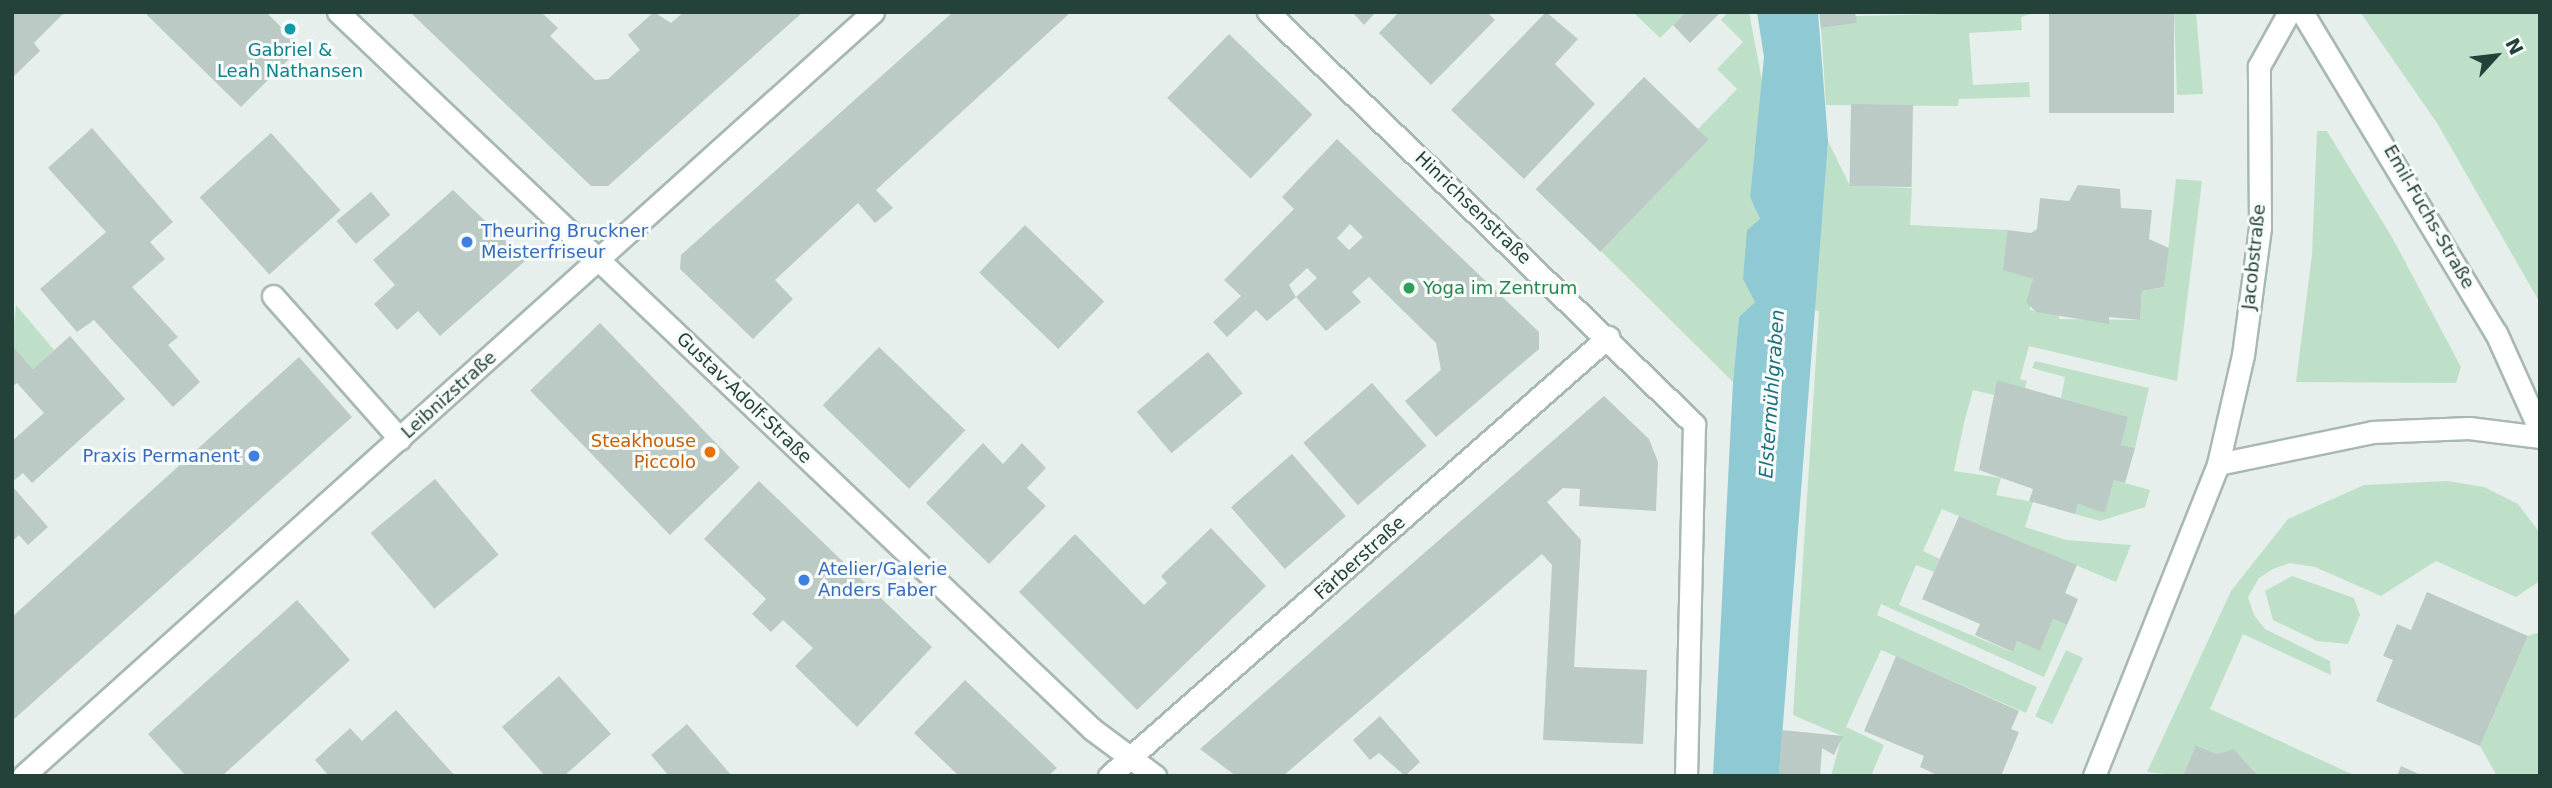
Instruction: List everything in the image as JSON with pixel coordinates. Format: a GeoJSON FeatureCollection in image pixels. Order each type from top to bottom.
{"type":"FeatureCollection","features":[{"type":"Feature","properties":{"kind":"street","name":"Gustav-Adolf-Straße"},"geometry":{"type":"LineString","coordinates":[[338,12],[1092,729],[1155,776]]}},
{"type":"Feature","properties":{"kind":"street","name":"Leibnizstraße"},"geometry":{"type":"LineString","coordinates":[[23,776],[873,12]]}},
{"type":"Feature","properties":{"kind":"street","name":"Hinrichsenstraße"},"geometry":{"type":"LineString","coordinates":[[1268,12],[1608,337],[1694,424],[1686,776]]}},
{"type":"Feature","properties":{"kind":"street","name":"Jacobstraße"},"geometry":{"type":"LineString","coordinates":[[2094,776],[2218,464],[2243,355],[2260,227],[2259,66],[2289,12]]}},
{"type":"Feature","properties":{"kind":"street","name":"Emil-Fuchs-Straße"},"geometry":{"type":"LineString","coordinates":[[2302,12],[2496,333],[2540,430]]}},
{"type":"Feature","properties":{"kind":"street"},"geometry":{"type":"LineString","coordinates":[[273,296],[400,439]]}},
{"type":"Feature","properties":{"kind":"street","name":"Färberstraße"},"geometry":{"type":"LineString","coordinates":[[1109,776],[1608,337]]}},
{"type":"Feature","properties":{"kind":"street"},"geometry":{"type":"LineString","coordinates":[[2218,464],[2372,432],[2469,428],[2540,437]]}},
{"type":"Feature","properties":{"kind":"green space"},"geometry":{"type":"Polygon","coordinates":[[[1633,12],[1686,12],[1660,38],[1633,12]]]}},
{"type":"Feature","properties":{"kind":"green space"},"geometry":{"type":"Polygon","coordinates":[[[1728,12],[1749,12],[1762,81],[1750,196],[1760,219],[1747,283],[1755,302],[1739,317],[1733,382],[1601,251],[1708,140],[1698,129],[1737,89],[1717,69],[1743,42],[1721,20],[1728,12]]]}},
{"type":"Feature","properties":{"kind":"green space"},"geometry":{"type":"Polygon","coordinates":[[[2037,12],[2021,17],[2022,30],[1969,33],[1973,85],[2029,82],[2030,97],[1959,99],[1958,106],[1826,105],[1821,28],[1856,23],[1856,16],[2037,12]]]}},
{"type":"Feature","properties":{"kind":"green space"},"geometry":{"type":"Polygon","coordinates":[[[2174,12],[2196,12],[2203,94],[2177,95],[2174,12]]]}},
{"type":"Feature","properties":{"kind":"green space"},"geometry":{"type":"Polygon","coordinates":[[[2360,12],[2540,12],[2540,303],[2437,123],[2360,12]]]}},
{"type":"Feature","properties":{"kind":"green space"},"geometry":{"type":"Polygon","coordinates":[[[2317,131],[2327,131],[2393,239],[2461,367],[2456,383],[2296,382],[2312,254],[2317,131]]]}},
{"type":"Feature","properties":{"kind":"green space"},"geometry":{"type":"Polygon","coordinates":[[[1828,141],[1850,186],[1912,188],[1910,225],[2007,230],[2003,270],[2026,273],[2033,279],[2030,310],[2059,312],[2059,319],[2140,320],[2142,291],[2164,287],[2176,179],[2202,181],[2177,381],[2029,346],[2020,379],[2027,381],[2025,388],[1997,381],[1994,395],[1973,390],[1964,423],[1954,471],[2001,478],[1996,495],[2033,502],[2025,527],[2066,540],[2131,545],[2116,582],[1942,509],[1923,551],[1940,559],[1934,572],[1916,565],[1899,605],[2012,652],[2017,641],[2040,651],[2053,619],[2067,625],[2044,677],[1881,604],[1877,615],[2037,687],[2026,713],[1881,650],[1846,727],[1884,745],[1871,776],[1831,776],[1842,736],[1793,715],[1819,311],[1811,310],[1828,141]]]}},
{"type":"Feature","properties":{"kind":"green space"},"geometry":{"type":"Polygon","coordinates":[[[16,305],[54,350],[33,369],[12,345],[16,305]]]}},
{"type":"Feature","properties":{"kind":"green space"},"geometry":{"type":"Polygon","coordinates":[[[2035,361],[2149,388],[2135,448],[2121,445],[2127,417],[2061,398],[2065,377],[2032,368],[2035,361]]]}},
{"type":"Feature","properties":{"kind":"green space"},"geometry":{"type":"Polygon","coordinates":[[[2114,480],[2150,490],[2145,507],[2100,521],[2075,514],[2078,504],[2105,512],[2114,480]]]}},
{"type":"Feature","properties":{"kind":"green space"},"geometry":{"type":"Polygon","coordinates":[[[2447,481],[2484,487],[2518,504],[2540,533],[2540,581],[2516,597],[2436,561],[2381,596],[2315,567],[2290,563],[2273,569],[2259,578],[2248,597],[2254,615],[2265,629],[2330,661],[2331,675],[2243,634],[2210,709],[2356,776],[2258,776],[2234,749],[2217,754],[2197,745],[2183,776],[2147,772],[2231,591],[2288,519],[2364,485],[2447,481]]]}},
{"type":"Feature","properties":{"kind":"green space"},"geometry":{"type":"Polygon","coordinates":[[[2292,576],[2354,598],[2360,615],[2348,644],[2317,641],[2273,620],[2265,591],[2292,576]]]}},
{"type":"Feature","properties":{"kind":"green space"},"geometry":{"type":"Polygon","coordinates":[[[2540,632],[2540,776],[2497,776],[2480,746],[2528,636],[2540,632]]]}},
{"type":"Feature","properties":{"kind":"green space"},"geometry":{"type":"Polygon","coordinates":[[[2066,650],[2083,658],[2052,724],[2035,716],[2066,650]]]}},
{"type":"Feature","properties":{"kind":"water","name":"Elstermühlgraben"},"geometry":{"type":"Polygon","coordinates":[[[1757,12],[1818,12],[1828,141],[1779,776],[1713,776],[1733,382],[1739,317],[1755,302],[1743,279],[1747,230],[1760,219],[1750,197],[1764,57],[1757,12]]]}},
{"type":"Feature","properties":{"kind":"building"},"geometry":{"type":"Polygon","coordinates":[[[12,12],[65,12],[34,43],[40,51],[12,78],[12,12]]]}},
{"type":"Feature","properties":{"kind":"building"},"geometry":{"type":"Polygon","coordinates":[[[144,12],[266,12],[301,47],[241,107],[144,12]]]}},
{"type":"Feature","properties":{"kind":"building"},"geometry":{"type":"Polygon","coordinates":[[[410,12],[541,12],[558,28],[550,36],[595,80],[608,79],[640,50],[628,35],[654,12],[671,23],[684,12],[803,12],[608,186],[591,186],[410,12]]]}},
{"type":"Feature","properties":{"kind":"building"},"geometry":{"type":"Polygon","coordinates":[[[953,12],[1071,12],[876,190],[893,208],[875,223],[858,203],[775,280],[793,299],[753,339],[680,269],[681,255],[953,12]]]}},
{"type":"Feature","properties":{"kind":"building"},"geometry":{"type":"Polygon","coordinates":[[[1352,12],[1376,12],[1364,25],[1352,12]]]}},
{"type":"Feature","properties":{"kind":"building"},"geometry":{"type":"Polygon","coordinates":[[[1399,12],[1487,12],[1495,20],[1431,85],[1379,33],[1399,12]]]}},
{"type":"Feature","properties":{"kind":"building"},"geometry":{"type":"Polygon","coordinates":[[[1546,12],[1578,39],[1555,64],[1595,104],[1524,179],[1451,110],[1546,12]]]}},
{"type":"Feature","properties":{"kind":"building"},"geometry":{"type":"Polygon","coordinates":[[[1686,12],[1721,12],[1690,43],[1673,25],[1686,12]]]}},
{"type":"Feature","properties":{"kind":"building"},"geometry":{"type":"Polygon","coordinates":[[[1819,12],[1855,12],[1857,23],[1821,28],[1819,12]]]}},
{"type":"Feature","properties":{"kind":"building"},"geometry":{"type":"Polygon","coordinates":[[[2049,12],[2174,12],[2174,113],[2049,113],[2049,12]]]}},
{"type":"Feature","properties":{"kind":"building"},"geometry":{"type":"Polygon","coordinates":[[[1229,34],[1312,115],[1251,179],[1167,98],[1229,34]]]}},
{"type":"Feature","properties":{"kind":"building"},"geometry":{"type":"Polygon","coordinates":[[[1644,77],[1709,140],[1600,252],[1536,189],[1644,77]]]}},
{"type":"Feature","properties":{"kind":"building"},"geometry":{"type":"Polygon","coordinates":[[[1851,104],[1913,105],[1912,187],[1850,186],[1851,104]]]}},
{"type":"Feature","properties":{"kind":"building"},"geometry":{"type":"Polygon","coordinates":[[[92,128],[173,222],[150,242],[165,259],[132,287],[178,337],[168,345],[200,382],[173,407],[94,320],[77,332],[40,289],[106,232],[48,168],[92,128]]]}},
{"type":"Feature","properties":{"kind":"building"},"geometry":{"type":"Polygon","coordinates":[[[271,133],[341,210],[269,275],[200,197],[271,133]]]}},
{"type":"Feature","properties":{"kind":"building"},"geometry":{"type":"Polygon","coordinates":[[[1337,139],[1539,332],[1539,349],[1436,437],[1405,401],[1441,370],[1436,343],[1369,277],[1352,292],[1361,302],[1326,331],[1296,297],[1267,321],[1256,310],[1227,337],[1213,322],[1241,296],[1224,280],[1294,209],[1282,197],[1337,139]],[[1350,224],[1337,238],[1349,250],[1363,237],[1350,224]],[[1307,268],[1289,285],[1296,297],[1317,278],[1307,268]]]}},
{"type":"Feature","properties":{"kind":"building"},"geometry":{"type":"Polygon","coordinates":[[[2078,185],[2120,189],[2121,208],[2152,210],[2149,239],[2169,248],[2164,287],[2142,291],[2140,320],[2109,317],[2109,324],[2036,312],[2026,302],[2033,279],[2003,270],[2007,230],[2031,233],[2037,229],[2040,198],[2069,201],[2078,185]]]}},
{"type":"Feature","properties":{"kind":"building"},"geometry":{"type":"Polygon","coordinates":[[[453,190],[526,260],[440,336],[418,311],[397,330],[374,304],[395,285],[373,260],[453,190]]]}},
{"type":"Feature","properties":{"kind":"building"},"geometry":{"type":"Polygon","coordinates":[[[371,192],[390,215],[356,244],[337,221],[371,192]]]}},
{"type":"Feature","properties":{"kind":"building"},"geometry":{"type":"Polygon","coordinates":[[[1025,225],[1104,301],[1058,349],[979,272],[1025,225]]]}},
{"type":"Feature","properties":{"kind":"building"},"geometry":{"type":"Polygon","coordinates":[[[600,323],[740,468],[670,535],[530,390],[600,323]]]}},
{"type":"Feature","properties":{"kind":"building"},"geometry":{"type":"Polygon","coordinates":[[[70,336],[125,399],[32,483],[23,473],[12,482],[12,441],[44,413],[17,383],[12,387],[12,345],[33,369],[70,336]]]}},
{"type":"Feature","properties":{"kind":"building"},"geometry":{"type":"Polygon","coordinates":[[[879,347],[965,430],[909,489],[823,405],[879,347]]]}},
{"type":"Feature","properties":{"kind":"building"},"geometry":{"type":"Polygon","coordinates":[[[1208,352],[1243,393],[1171,453],[1137,412],[1208,352]]]}},
{"type":"Feature","properties":{"kind":"building"},"geometry":{"type":"Polygon","coordinates":[[[299,357],[352,417],[12,721],[12,617],[299,357]]]}},
{"type":"Feature","properties":{"kind":"building"},"geometry":{"type":"Polygon","coordinates":[[[1997,380],[2128,417],[2121,445],[2135,448],[2125,483],[2114,480],[2105,513],[2078,504],[2075,514],[2029,501],[2033,489],[1979,470],[1997,380]]]}},
{"type":"Feature","properties":{"kind":"building"},"geometry":{"type":"Polygon","coordinates":[[[1372,383],[1426,446],[1358,505],[1303,443],[1372,383]]]}},
{"type":"Feature","properties":{"kind":"building"},"geometry":{"type":"Polygon","coordinates":[[[1604,396],[1649,439],[1658,462],[1656,511],[1579,506],[1580,489],[1563,488],[1547,502],[1581,540],[1574,667],[1647,670],[1643,744],[1543,740],[1552,565],[1542,554],[1283,776],[1236,776],[1200,749],[1604,396]]]}},
{"type":"Feature","properties":{"kind":"building"},"geometry":{"type":"Polygon","coordinates":[[[983,443],[1003,464],[1022,443],[1046,468],[1027,488],[1046,506],[989,564],[926,503],[983,443]]]}},
{"type":"Feature","properties":{"kind":"building"},"geometry":{"type":"Polygon","coordinates":[[[1292,454],[1346,516],[1285,569],[1231,507],[1292,454]]]}},
{"type":"Feature","properties":{"kind":"building"},"geometry":{"type":"Polygon","coordinates":[[[435,479],[499,555],[434,609],[371,533],[435,479]]]}},
{"type":"Feature","properties":{"kind":"building"},"geometry":{"type":"Polygon","coordinates":[[[759,481],[932,647],[857,727],[795,666],[813,648],[783,620],[771,632],[752,614],[766,599],[704,539],[759,481]]]}},
{"type":"Feature","properties":{"kind":"building"},"geometry":{"type":"Polygon","coordinates":[[[12,486],[48,527],[28,545],[19,535],[12,542],[12,486]]]}},
{"type":"Feature","properties":{"kind":"building"},"geometry":{"type":"Polygon","coordinates":[[[1959,516],[2077,565],[2065,593],[2078,599],[2071,616],[2067,625],[2053,619],[2040,651],[2017,641],[2013,652],[1975,635],[1980,624],[1922,599],[1959,516]]]}},
{"type":"Feature","properties":{"kind":"building"},"geometry":{"type":"Polygon","coordinates":[[[1211,528],[1266,586],[1137,710],[1019,592],[1075,534],[1144,605],[1167,583],[1161,576],[1211,528]]]}},
{"type":"Feature","properties":{"kind":"building"},"geometry":{"type":"Polygon","coordinates":[[[2427,592],[2528,636],[2480,746],[2376,701],[2393,660],[2383,656],[2397,624],[2411,630],[2427,592]]]}},
{"type":"Feature","properties":{"kind":"building"},"geometry":{"type":"Polygon","coordinates":[[[297,600],[350,660],[222,776],[186,776],[148,734],[297,600]]]}},
{"type":"Feature","properties":{"kind":"building"},"geometry":{"type":"Polygon","coordinates":[[[1896,656],[2019,711],[2011,729],[2019,732],[2001,776],[1939,776],[1920,767],[1924,756],[1864,731],[1896,656]]]}},
{"type":"Feature","properties":{"kind":"building"},"geometry":{"type":"Polygon","coordinates":[[[559,676],[611,734],[564,776],[545,776],[502,727],[559,676]]]}},
{"type":"Feature","properties":{"kind":"building"},"geometry":{"type":"Polygon","coordinates":[[[965,680],[1057,768],[1048,776],[959,776],[914,733],[965,680]]]}},
{"type":"Feature","properties":{"kind":"building"},"geometry":{"type":"Polygon","coordinates":[[[396,710],[455,776],[329,776],[315,760],[350,728],[362,741],[396,710]]]}},
{"type":"Feature","properties":{"kind":"building"},"geometry":{"type":"Polygon","coordinates":[[[1380,716],[1420,762],[1405,776],[1379,753],[1370,760],[1353,740],[1380,716]]]}},
{"type":"Feature","properties":{"kind":"building"},"geometry":{"type":"Polygon","coordinates":[[[687,724],[732,776],[669,776],[651,755],[687,724]]]}},
{"type":"Feature","properties":{"kind":"building"},"geometry":{"type":"Polygon","coordinates":[[[1782,730],[1843,736],[1834,755],[1822,748],[1820,776],[1789,776],[1779,774],[1782,730]]]}},
{"type":"Feature","properties":{"kind":"building"},"geometry":{"type":"Polygon","coordinates":[[[2196,745],[2217,754],[2234,749],[2258,776],[2183,776],[2196,745]]]}},
{"type":"Feature","properties":{"kind":"building"},"geometry":{"type":"Polygon","coordinates":[[[2401,766],[2423,776],[2397,776],[2401,766]]]}},
{"type":"Feature","properties":{"kind":"place","name":"Gabriel & Leah Nathansen"},"geometry":{"type":"Point","coordinates":[290,29]}},
{"type":"Feature","properties":{"kind":"place","name":"Theuring Bruckner Meisterfriseur"},"geometry":{"type":"Point","coordinates":[467,242]}},
{"type":"Feature","properties":{"kind":"place","name":"Yoga im Zentrum"},"geometry":{"type":"Point","coordinates":[1409,288]}},
{"type":"Feature","properties":{"kind":"place","name":"Steakhouse Piccolo"},"geometry":{"type":"Point","coordinates":[710,452]}},
{"type":"Feature","properties":{"kind":"place","name":"Praxis Permanent"},"geometry":{"type":"Point","coordinates":[254,456]}},
{"type":"Feature","properties":{"kind":"place","name":"Atelier/Galerie Anders Faber"},"geometry":{"type":"Point","coordinates":[804,580]}}]}
